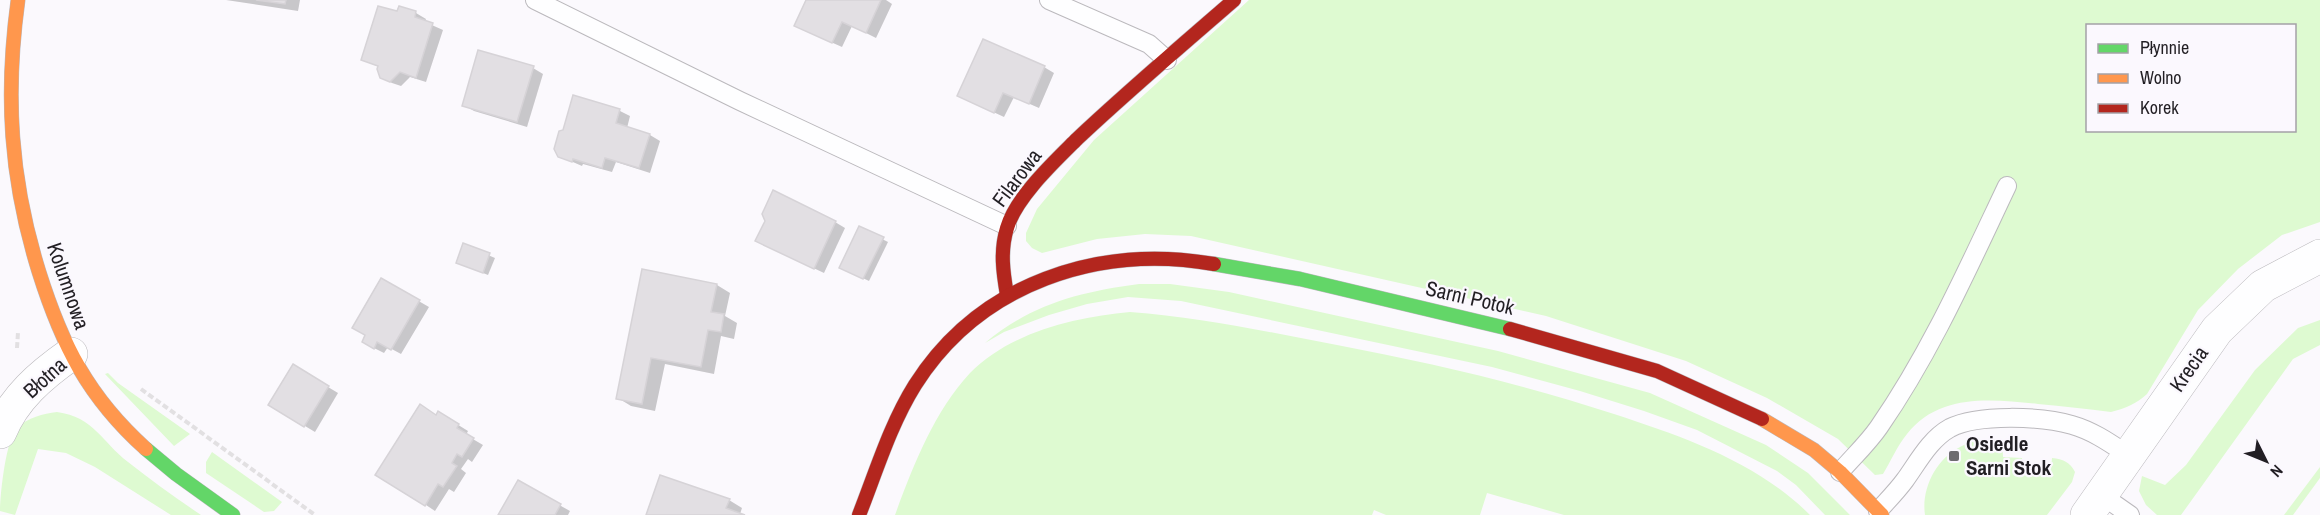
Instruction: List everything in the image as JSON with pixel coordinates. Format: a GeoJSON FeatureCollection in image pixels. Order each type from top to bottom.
{"type":"FeatureCollection","features":[{"type":"Feature","properties":{"kind":"street","name":"Kolumnowa"},"geometry":{"type":"LineString","coordinates":[[18,0],[13,32],[11,74],[11,122],[17,186],[36,263],[58,328],[76,368],[93,393],[140,444],[172,472],[233,515]]}},
{"type":"Feature","properties":{"kind":"street","name":"Filarowa"},"geometry":{"type":"LineString","coordinates":[[1007,295],[1001,261],[1007,226],[1026,193],[1058,158],[1103,115],[1234,0]]}},
{"type":"Feature","properties":{"kind":"street","name":"Krecia"},"geometry":{"type":"LineString","coordinates":[[2090,509],[2217,330],[2263,286],[2320,256]]}},
{"type":"Feature","properties":{"kind":"street","name":"Sarni Potok"},"geometry":{"type":"LineString","coordinates":[[1007,295],[1070,270],[1110,262],[1146,259],[1189,260],[1300,279],[1539,336],[1657,371],[1762,419],[1814,450],[1840,472],[1880,513]]}},
{"type":"Feature","properties":{"kind":"street"},"geometry":{"type":"LineString","coordinates":[[859,515],[896,420],[915,385],[942,347],[976,316],[1007,295]]}},
{"type":"Feature","properties":{"kind":"street","name":"Błotna"},"geometry":{"type":"LineString","coordinates":[[4,412],[44,373],[71,354]]}},
{"type":"Feature","properties":{"kind":"lane"},"geometry":{"type":"LineString","coordinates":[[535,0],[740,101],[1007,226]]}},
{"type":"Feature","properties":{"kind":"lane"},"geometry":{"type":"LineString","coordinates":[[1049,0],[1149,44],[1167,60]]}},
{"type":"Feature","properties":{"kind":"lane"},"geometry":{"type":"LineString","coordinates":[[1840,472],[1878,428],[1904,389],[1935,334],[2007,186]]}},
{"type":"Feature","properties":{"kind":"lane"},"geometry":{"type":"LineString","coordinates":[[1880,513],[1929,446],[1948,429],[1971,420],[2021,418],[2071,424],[2100,436],[2128,455]]}},
{"type":"Feature","properties":{"kind":"lane"},"geometry":{"type":"LineString","coordinates":[[2090,509],[2130,515]]}},
{"type":"Feature","properties":{"kind":"path"},"geometry":{"type":"LineString","coordinates":[[4,412],[15,366],[17,325]]}},
{"type":"Feature","properties":{"kind":"path"},"geometry":{"type":"LineString","coordinates":[[135,384],[315,515]]}},
{"type":"Feature","properties":{"kind":"green space"},"geometry":{"type":"Polygon","coordinates":[[[1249,0],[2320,0],[2320,222],[2282,235],[2238,269],[2198,310],[2147,394],[2135,403],[2111,412],[1985,400],[1950,405],[1934,411],[1907,434],[1883,474],[1875,475],[1838,439],[1767,398],[1686,361],[1546,316],[1191,236],[1145,234],[1097,239],[1042,253],[1032,248],[1026,241],[1026,233],[1037,209],[1094,140],[1249,0]]]}},
{"type":"Feature","properties":{"kind":"green space"},"geometry":{"type":"Polygon","coordinates":[[[1139,284],[1170,284],[1229,292],[1498,351],[1650,393],[1766,445],[1808,473],[1850,515],[1825,515],[1796,485],[1777,471],[1697,430],[1644,411],[1492,367],[1181,301],[1128,297],[1087,304],[1004,332],[985,343],[1020,318],[1057,302],[1096,291],[1139,284]]]}},
{"type":"Feature","properties":{"kind":"green space"},"geometry":{"type":"Polygon","coordinates":[[[1130,312],[1208,321],[1372,352],[1477,375],[1580,403],[1667,432],[1718,453],[1767,480],[1810,515],[1564,515],[1487,493],[1480,515],[1386,515],[1374,510],[1372,515],[895,515],[917,459],[935,422],[957,388],[986,359],[1004,347],[1045,329],[1088,318],[1130,312]]]}},
{"type":"Feature","properties":{"kind":"green space"},"geometry":{"type":"Polygon","coordinates":[[[2320,320],[2320,345],[2293,359],[2181,515],[2157,515],[2146,505],[2139,491],[2142,476],[2165,485],[2186,465],[2255,370],[2298,328],[2320,320]]]}},
{"type":"Feature","properties":{"kind":"green space"},"geometry":{"type":"Polygon","coordinates":[[[108,373],[118,383],[190,434],[174,446],[105,374],[108,373]]]}},
{"type":"Feature","properties":{"kind":"green space"},"geometry":{"type":"Polygon","coordinates":[[[57,412],[80,419],[89,425],[128,462],[201,515],[171,515],[95,467],[66,453],[38,449],[15,515],[0,511],[4,467],[13,434],[21,424],[31,419],[57,412]]]}},
{"type":"Feature","properties":{"kind":"green space"},"geometry":{"type":"Polygon","coordinates":[[[1983,439],[2002,439],[2003,457],[2022,458],[2023,467],[2051,469],[2052,458],[2063,460],[2071,466],[2075,472],[2072,482],[2047,515],[1925,515],[1925,495],[1937,467],[1951,452],[1968,443],[1983,439]]]}},
{"type":"Feature","properties":{"kind":"green space"},"geometry":{"type":"Polygon","coordinates":[[[212,452],[282,502],[274,511],[264,512],[206,473],[206,462],[212,452]]]}},
{"type":"Feature","properties":{"kind":"green space"},"geometry":{"type":"Polygon","coordinates":[[[2320,467],[2320,478],[2293,515],[2284,515],[2320,467]]]}},
{"type":"Feature","properties":{"kind":"building"},"geometry":{"type":"Polygon","coordinates":[[[256,0],[286,0],[285,4],[256,0]]]}},
{"type":"Feature","properties":{"kind":"building"},"geometry":{"type":"Polygon","coordinates":[[[806,0],[881,0],[866,33],[842,22],[832,43],[794,26],[806,0]]]}},
{"type":"Feature","properties":{"kind":"building"},"geometry":{"type":"Polygon","coordinates":[[[378,6],[397,11],[399,6],[416,11],[415,17],[433,23],[416,78],[400,72],[390,82],[380,78],[378,66],[361,60],[378,6]]]}},
{"type":"Feature","properties":{"kind":"building"},"geometry":{"type":"Polygon","coordinates":[[[983,39],[1045,66],[1029,104],[1003,93],[994,113],[957,96],[983,39]]]}},
{"type":"Feature","properties":{"kind":"building"},"geometry":{"type":"Polygon","coordinates":[[[478,50],[534,66],[517,122],[462,106],[478,50]]]}},
{"type":"Feature","properties":{"kind":"building"},"geometry":{"type":"Polygon","coordinates":[[[573,95],[620,109],[616,123],[650,134],[639,168],[605,158],[602,168],[558,157],[554,149],[559,131],[563,130],[573,95]]]}},
{"type":"Feature","properties":{"kind":"building"},"geometry":{"type":"Polygon","coordinates":[[[773,190],[836,221],[814,269],[755,241],[765,221],[762,214],[773,190]]]}},
{"type":"Feature","properties":{"kind":"building"},"geometry":{"type":"Polygon","coordinates":[[[859,226],[884,237],[863,279],[839,268],[859,226]]]}},
{"type":"Feature","properties":{"kind":"building"},"geometry":{"type":"Polygon","coordinates":[[[463,243],[490,253],[483,273],[456,263],[463,243]]]}},
{"type":"Feature","properties":{"kind":"building"},"geometry":{"type":"Polygon","coordinates":[[[642,269],[717,284],[711,312],[724,314],[721,332],[708,330],[701,367],[651,358],[642,404],[616,399],[642,269]]]}},
{"type":"Feature","properties":{"kind":"building"},"geometry":{"type":"Polygon","coordinates":[[[381,278],[420,300],[391,350],[377,342],[374,349],[362,342],[365,335],[352,328],[381,278]]]}},
{"type":"Feature","properties":{"kind":"building"},"geometry":{"type":"Polygon","coordinates":[[[293,364],[329,386],[304,427],[268,405],[293,364]]]}},
{"type":"Feature","properties":{"kind":"building"},"geometry":{"type":"Polygon","coordinates":[[[420,404],[436,415],[438,411],[459,424],[457,428],[474,438],[462,457],[457,454],[452,463],[457,466],[443,487],[438,484],[425,506],[375,475],[420,404]]]}},
{"type":"Feature","properties":{"kind":"building"},"geometry":{"type":"Polygon","coordinates":[[[660,475],[730,499],[726,508],[745,515],[646,515],[660,475]]]}},
{"type":"Feature","properties":{"kind":"building"},"geometry":{"type":"Polygon","coordinates":[[[518,480],[561,504],[555,515],[498,515],[518,480]]]}},
{"type":"Feature","properties":{"kind":"traffic: fast"},"geometry":{"type":"LineString","coordinates":[[1214,264],[1300,279],[1510,329]]}},
{"type":"Feature","properties":{"kind":"traffic: fast"},"geometry":{"type":"LineString","coordinates":[[146,449],[233,515]]}},
{"type":"Feature","properties":{"kind":"traffic: slow"},"geometry":{"type":"LineString","coordinates":[[18,0],[11,103],[16,170],[29,238],[57,323],[79,368],[108,410],[146,449]]}},
{"type":"Feature","properties":{"kind":"traffic: slow"},"geometry":{"type":"LineString","coordinates":[[1762,419],[1814,450],[1840,472],[1882,515]]}},
{"type":"Feature","properties":{"kind":"traffic: jam"},"geometry":{"type":"LineString","coordinates":[[1007,295],[1003,245],[1012,216],[1027,192],[1096,121],[1234,0]]}},
{"type":"Feature","properties":{"kind":"traffic: jam"},"geometry":{"type":"LineString","coordinates":[[859,515],[906,400],[942,350],[973,320],[1008,297],[1045,279],[1086,267],[1127,260],[1171,259],[1214,264]]}},
{"type":"Feature","properties":{"kind":"traffic: jam"},"geometry":{"type":"LineString","coordinates":[[1510,329],[1657,371],[1762,419]]}},
{"type":"Feature","properties":{"kind":"place","name":"Osiedle Sarni Stok"},"geometry":{"type":"Point","coordinates":[1954,456]}}]}
